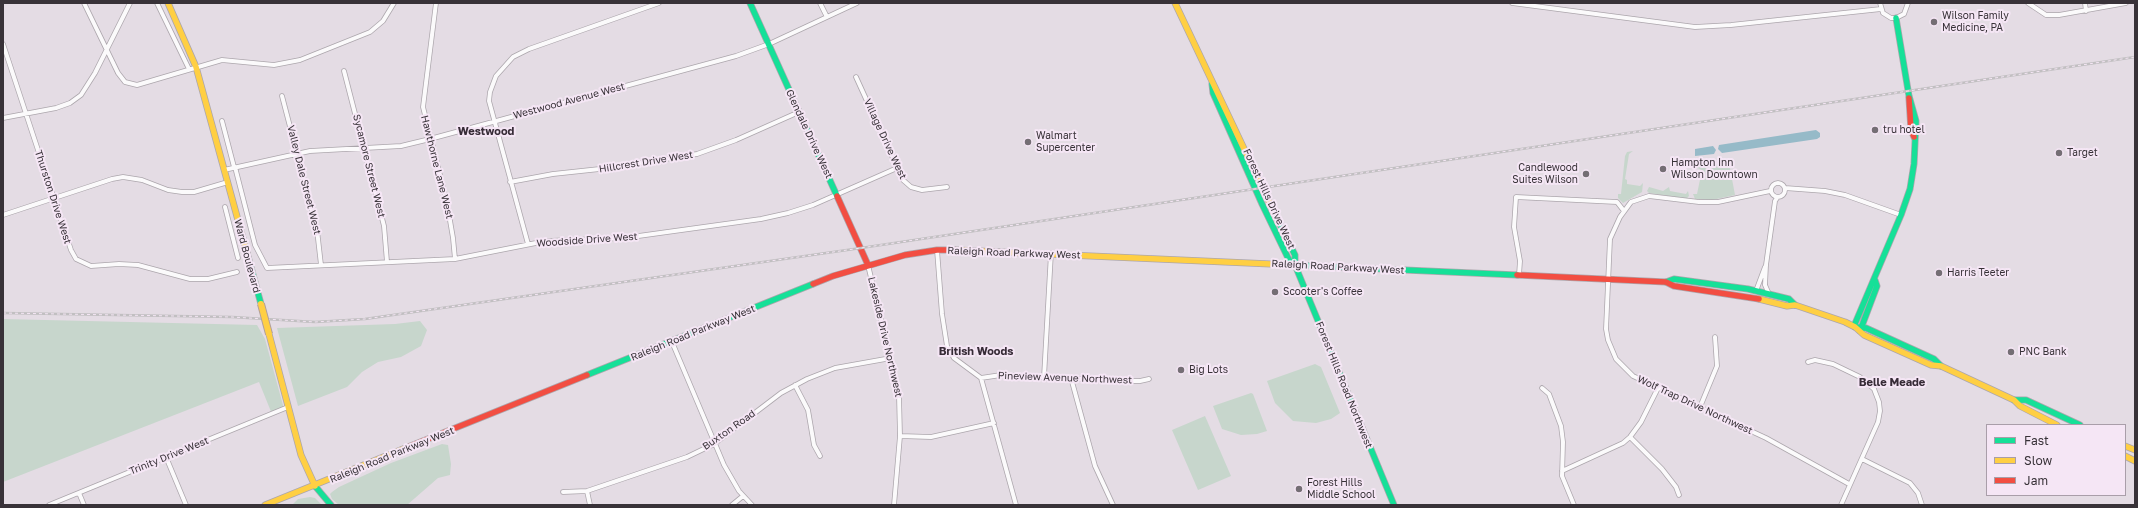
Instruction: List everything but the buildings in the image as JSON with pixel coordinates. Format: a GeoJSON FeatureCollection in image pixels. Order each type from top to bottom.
{"type":"FeatureCollection","features":[{"type":"Feature","properties":{"kind":"main road","name":"Ward Boulevard"},"geometry":{"type":"LineString","coordinates":[[168,3],[196,67],[301,455],[315,486],[331,505]]}},
{"type":"Feature","properties":{"kind":"main road","name":"Glendale Drive West"},"geometry":{"type":"LineString","coordinates":[[750,3],[868,265]]}},
{"type":"Feature","properties":{"kind":"main road","name":"Forest Hills Drive West"},"geometry":{"type":"LineString","coordinates":[[1175,3],[1212,83],[1219,92],[1295,255],[1295,265]]}},
{"type":"Feature","properties":{"kind":"main road"},"geometry":{"type":"LineString","coordinates":[[1857,328],[1877,286],[1875,280],[1910,189],[1914,164],[1914,137],[1910,125],[1909,96],[1896,18]]}},
{"type":"Feature","properties":{"kind":"main road","name":"Forest Hills Drive West"},"geometry":{"type":"LineString","coordinates":[[1212,83],[1213,93],[1257,194],[1289,260],[1295,265]]}},
{"type":"Feature","properties":{"kind":"main road","name":"Raleigh Road Parkway West"},"geometry":{"type":"LineString","coordinates":[[265,505],[833,276],[906,255],[937,250],[1051,253],[1608,280],[1666,282],[1674,279],[1756,291],[1789,299],[1795,305],[1857,328],[1866,328],[1934,359],[1941,366],[2014,400],[2020,406],[2056,424]]}},
{"type":"Feature","properties":{"kind":"main road","name":"Forest Hills Road Northwest"},"geometry":{"type":"LineString","coordinates":[[1295,265],[1394,505]]}},
{"type":"Feature","properties":{"kind":"main road","name":"Raleigh Road Parkway West"},"geometry":{"type":"LineString","coordinates":[[1666,282],[1674,286],[1741,294],[1787,306],[1795,305]]}},
{"type":"Feature","properties":{"kind":"main road","name":"Raleigh Road Parkway West"},"geometry":{"type":"LineString","coordinates":[[2014,400],[2026,400],[2078,424]]}},
{"type":"Feature","properties":{"kind":"main road"},"geometry":{"type":"LineString","coordinates":[[2126,456],[2135,461]]}},
{"type":"Feature","properties":{"kind":"street"},"geometry":{"type":"LineString","coordinates":[[84,3],[107,51],[123,79],[133,85],[146,84],[189,69],[222,60],[277,65],[300,60],[370,32],[383,21],[394,3]]}},
{"type":"Feature","properties":{"kind":"street"},"geometry":{"type":"LineString","coordinates":[[3,118],[56,108],[70,103],[81,95],[89,85],[130,3]]}},
{"type":"Feature","properties":{"kind":"street"},"geometry":{"type":"LineString","coordinates":[[157,3],[189,69]]}},
{"type":"Feature","properties":{"kind":"street","name":"Hawthorne Lane West"},"geometry":{"type":"LineString","coordinates":[[436,3],[424,96],[424,114],[447,203],[454,238],[454,259]]}},
{"type":"Feature","properties":{"kind":"street"},"geometry":{"type":"LineString","coordinates":[[528,244],[494,121],[490,92],[496,76],[504,64],[512,57],[659,3]]}},
{"type":"Feature","properties":{"kind":"street"},"geometry":{"type":"LineString","coordinates":[[820,3],[827,17]]}},
{"type":"Feature","properties":{"kind":"street","name":"Westwood Avenue West"},"geometry":{"type":"LineString","coordinates":[[224,170],[310,151],[401,146],[430,139],[736,56],[769,44],[857,3]]}},
{"type":"Feature","properties":{"kind":"street"},"geometry":{"type":"LineString","coordinates":[[1512,3],[1674,26],[1700,27],[1881,9]]}},
{"type":"Feature","properties":{"kind":"street"},"geometry":{"type":"LineString","coordinates":[[1880,3],[1881,9],[1887,16],[1896,18],[1904,14],[1908,3]]}},
{"type":"Feature","properties":{"kind":"street"},"geometry":{"type":"LineString","coordinates":[[2028,3],[2046,15],[2059,15],[2086,11],[2126,3]]}},
{"type":"Feature","properties":{"kind":"street"},"geometry":{"type":"LineString","coordinates":[[2085,3],[2086,11]]}},
{"type":"Feature","properties":{"kind":"street","name":"Thurston Drive West"},"geometry":{"type":"LineString","coordinates":[[3,44],[71,250],[76,259],[86,265],[96,267],[120,264],[138,265],[190,280],[237,272]]}},
{"type":"Feature","properties":{"kind":"street","name":"Sycamore Street West"},"geometry":{"type":"LineString","coordinates":[[344,71],[384,226],[387,262]]}},
{"type":"Feature","properties":{"kind":"street","name":"Village Drive West"},"geometry":{"type":"LineString","coordinates":[[856,78],[897,168],[906,184],[915,189],[925,190],[947,187]]}},
{"type":"Feature","properties":{"kind":"street","name":"Valley Dale Street West"},"geometry":{"type":"LineString","coordinates":[[282,96],[318,230],[321,265]]}},
{"type":"Feature","properties":{"kind":"street","name":"Hillcrest Drive West"},"geometry":{"type":"LineString","coordinates":[[510,182],[553,174],[609,168],[698,154],[736,140],[799,112]]}},
{"type":"Feature","properties":{"kind":"street"},"geometry":{"type":"LineString","coordinates":[[222,121],[234,167]]}},
{"type":"Feature","properties":{"kind":"street","name":"Woodside Drive West"},"geometry":{"type":"LineString","coordinates":[[234,167],[255,245],[267,268],[454,259],[528,244],[575,238],[624,238],[761,219],[802,209],[897,168]]}},
{"type":"Feature","properties":{"kind":"street"},"geometry":{"type":"LineString","coordinates":[[3,214],[91,185],[123,177],[142,180],[168,190],[182,192],[194,192],[228,182]]}},
{"type":"Feature","properties":{"kind":"street"},"geometry":{"type":"LineString","coordinates":[[1770,191],[1771,187],[1776,183],[1782,184],[1785,188],[1825,191],[1846,195],[1901,215]]}},
{"type":"Feature","properties":{"kind":"street"},"geometry":{"type":"LineString","coordinates":[[1769,294],[1765,284],[1766,265],[1775,201],[1777,198],[1784,195],[1785,188]]}},
{"type":"Feature","properties":{"kind":"street"},"geometry":{"type":"LineString","coordinates":[[1770,191],[1773,196],[1777,198]]}},
{"type":"Feature","properties":{"kind":"street"},"geometry":{"type":"LineString","coordinates":[[1519,275],[1520,261],[1514,228],[1516,197],[1617,202],[1624,211],[1631,202],[1649,196],[1700,202],[1718,202],[1770,191]]}},
{"type":"Feature","properties":{"kind":"street"},"geometry":{"type":"LineString","coordinates":[[225,207],[238,258]]}},
{"type":"Feature","properties":{"kind":"street","name":"Wolf Trap Drive Northwest"},"geometry":{"type":"LineString","coordinates":[[1624,211],[1615,224],[1610,239],[1606,329],[1610,347],[1616,359],[1629,372],[1658,388],[1766,438],[1850,484]]}},
{"type":"Feature","properties":{"kind":"street"},"geometry":{"type":"LineString","coordinates":[[230,226],[239,223]]}},
{"type":"Feature","properties":{"kind":"street"},"geometry":{"type":"LineString","coordinates":[[937,250],[942,314],[947,346],[954,358],[981,378],[1016,505]]}},
{"type":"Feature","properties":{"kind":"street"},"geometry":{"type":"LineString","coordinates":[[1044,377],[1051,253]]}},
{"type":"Feature","properties":{"kind":"street","name":"Lakeside Drive Northwest"},"geometry":{"type":"LineString","coordinates":[[868,265],[899,396],[900,436],[894,505]]}},
{"type":"Feature","properties":{"kind":"street"},"geometry":{"type":"LineString","coordinates":[[1756,291],[1766,265]]}},
{"type":"Feature","properties":{"kind":"street"},"geometry":{"type":"LineString","coordinates":[[1700,407],[1718,366],[1715,337]]}},
{"type":"Feature","properties":{"kind":"street"},"geometry":{"type":"LineString","coordinates":[[672,342],[714,444],[732,481],[752,505]]}},
{"type":"Feature","properties":{"kind":"street","name":"Buxton Road"},"geometry":{"type":"LineString","coordinates":[[563,492],[588,491],[672,463],[714,444],[768,402],[795,385],[835,368],[891,358]]}},
{"type":"Feature","properties":{"kind":"street"},"geometry":{"type":"LineString","coordinates":[[1808,362],[1815,360],[1833,364],[1860,378],[1874,389],[1880,411],[1878,422],[1841,505]]}},
{"type":"Feature","properties":{"kind":"street","name":"Pineview Avenue Northwest"},"geometry":{"type":"LineString","coordinates":[[981,378],[1001,375],[1140,381],[1149,379]]}},
{"type":"Feature","properties":{"kind":"street"},"geometry":{"type":"LineString","coordinates":[[1071,378],[1097,473],[1113,505]]}},
{"type":"Feature","properties":{"kind":"street"},"geometry":{"type":"LineString","coordinates":[[795,385],[808,410],[814,445],[820,456]]}},
{"type":"Feature","properties":{"kind":"street"},"geometry":{"type":"LineString","coordinates":[[1542,388],[1549,394],[1561,426],[1564,442],[1562,480],[1574,505]]}},
{"type":"Feature","properties":{"kind":"street"},"geometry":{"type":"LineString","coordinates":[[1562,471],[1623,443],[1630,438],[1641,422],[1658,388]]}},
{"type":"Feature","properties":{"kind":"street","name":"Trinity Drive West"},"geometry":{"type":"LineString","coordinates":[[49,505],[288,407]]}},
{"type":"Feature","properties":{"kind":"street"},"geometry":{"type":"LineString","coordinates":[[900,436],[931,437],[994,423]]}},
{"type":"Feature","properties":{"kind":"street"},"geometry":{"type":"LineString","coordinates":[[1630,438],[1662,469],[1676,487],[1679,495]]}},
{"type":"Feature","properties":{"kind":"street"},"geometry":{"type":"LineString","coordinates":[[166,457],[186,505]]}},
{"type":"Feature","properties":{"kind":"street"},"geometry":{"type":"LineString","coordinates":[[1862,459],[1910,483],[1918,493],[1922,505]]}},
{"type":"Feature","properties":{"kind":"street"},"geometry":{"type":"LineString","coordinates":[[588,491],[590,505]]}},
{"type":"Feature","properties":{"kind":"street"},"geometry":{"type":"LineString","coordinates":[[79,493],[84,505]]}},
{"type":"Feature","properties":{"kind":"street"},"geometry":{"type":"LineString","coordinates":[[732,505],[743,496]]}},
{"type":"Feature","properties":{"kind":"shaded area"},"geometry":{"type":"Polygon","coordinates":[[[1633,151],[1629,154],[1625,179],[1627,180],[1627,184],[1640,186],[1643,183],[1642,192],[1623,203],[1618,198],[1618,194],[1621,194],[1625,156],[1627,152],[1633,151]]]}},
{"type":"Feature","properties":{"kind":"shaded area"},"geometry":{"type":"Polygon","coordinates":[[[1685,158],[1690,163],[1701,166],[1729,163],[1735,195],[1712,200],[1695,199],[1693,194],[1697,194],[1702,170],[1688,164],[1685,158]]]}},
{"type":"Feature","properties":{"kind":"shaded area"},"geometry":{"type":"Polygon","coordinates":[[[1649,187],[1663,191],[1669,187],[1670,191],[1686,194],[1688,191],[1689,196],[1686,199],[1649,193],[1647,191],[1649,187]]]}},
{"type":"Feature","properties":{"kind":"shaded area"},"geometry":{"type":"Polygon","coordinates":[[[3,319],[257,325],[265,339],[284,409],[272,414],[259,382],[3,482],[3,319]]]}},
{"type":"Feature","properties":{"kind":"shaded area"},"geometry":{"type":"Polygon","coordinates":[[[420,321],[427,330],[421,346],[401,357],[378,362],[362,372],[347,387],[298,406],[277,328],[395,324],[420,321]]]}},
{"type":"Feature","properties":{"kind":"shaded area"},"geometry":{"type":"Polygon","coordinates":[[[1315,364],[1321,367],[1340,413],[1331,419],[1316,423],[1293,421],[1275,403],[1267,381],[1315,364]]]}},
{"type":"Feature","properties":{"kind":"shaded area"},"geometry":{"type":"Polygon","coordinates":[[[1251,393],[1253,394],[1267,431],[1257,434],[1241,435],[1222,429],[1213,406],[1251,393]]]}},
{"type":"Feature","properties":{"kind":"shaded area"},"geometry":{"type":"Polygon","coordinates":[[[1205,416],[1231,476],[1198,490],[1172,430],[1205,416]]]}},
{"type":"Feature","properties":{"kind":"shaded area"},"geometry":{"type":"Polygon","coordinates":[[[442,444],[448,445],[451,464],[450,475],[438,478],[407,505],[339,505],[332,499],[330,494],[339,487],[391,463],[442,444]]]}},
{"type":"Feature","properties":{"kind":"shaded area"},"geometry":{"type":"Polygon","coordinates":[[[310,497],[315,498],[322,505],[292,505],[298,499],[310,497]]]}},
{"type":"Feature","properties":{"kind":"water"},"geometry":{"type":"Polygon","coordinates":[[[1816,130],[1820,133],[1820,137],[1817,139],[1722,153],[1718,149],[1719,145],[1816,130]]]}},
{"type":"Feature","properties":{"kind":"water"},"geometry":{"type":"Polygon","coordinates":[[[1713,146],[1716,150],[1714,154],[1695,156],[1695,149],[1713,146]]]}},
{"type":"Feature","properties":{"kind":"railway"},"geometry":{"type":"LineString","coordinates":[[3,313],[232,317],[315,322],[365,319],[861,248],[2135,57]]}},
{"type":"Feature","properties":{"kind":"traffic: fast"},"geometry":{"type":"LineString","coordinates":[[750,3],[837,196]]}},
{"type":"Feature","properties":{"kind":"traffic: fast"},"geometry":{"type":"LineString","coordinates":[[1854,326],[1901,215],[1910,189],[1914,164],[1916,121],[1909,96],[1896,18]]}},
{"type":"Feature","properties":{"kind":"traffic: fast"},"geometry":{"type":"LineString","coordinates":[[1212,84],[1213,93],[1262,204],[1289,260],[1295,265]]}},
{"type":"Feature","properties":{"kind":"traffic: fast"},"geometry":{"type":"LineString","coordinates":[[1274,212],[1295,255],[1295,265],[1394,505]]}},
{"type":"Feature","properties":{"kind":"traffic: fast"},"geometry":{"type":"LineString","coordinates":[[247,253],[261,304]]}},
{"type":"Feature","properties":{"kind":"traffic: fast"},"geometry":{"type":"LineString","coordinates":[[1293,265],[1517,275]]}},
{"type":"Feature","properties":{"kind":"traffic: fast"},"geometry":{"type":"LineString","coordinates":[[1666,282],[1674,279],[1748,289],[1789,299],[1795,305]]}},
{"type":"Feature","properties":{"kind":"traffic: fast"},"geometry":{"type":"LineString","coordinates":[[1860,331],[1877,286],[1875,280]]}},
{"type":"Feature","properties":{"kind":"traffic: fast"},"geometry":{"type":"LineString","coordinates":[[587,375],[813,284]]}},
{"type":"Feature","properties":{"kind":"traffic: fast"},"geometry":{"type":"LineString","coordinates":[[1855,327],[1866,328],[1934,359],[1941,366]]}},
{"type":"Feature","properties":{"kind":"traffic: fast"},"geometry":{"type":"LineString","coordinates":[[2014,400],[2026,400],[2078,424]]}},
{"type":"Feature","properties":{"kind":"traffic: fast"},"geometry":{"type":"LineString","coordinates":[[315,486],[331,505]]}},
{"type":"Feature","properties":{"kind":"traffic: slow"},"geometry":{"type":"LineString","coordinates":[[168,3],[196,67],[247,253]]}},
{"type":"Feature","properties":{"kind":"traffic: slow"},"geometry":{"type":"LineString","coordinates":[[1175,3],[1274,212]]}},
{"type":"Feature","properties":{"kind":"traffic: slow"},"geometry":{"type":"LineString","coordinates":[[956,250],[1293,265]]}},
{"type":"Feature","properties":{"kind":"traffic: slow"},"geometry":{"type":"LineString","coordinates":[[1759,299],[1787,306],[1795,305],[1845,322],[1855,327],[1864,335],[1931,365],[1941,366],[2014,400],[2020,406],[2055,424]]}},
{"type":"Feature","properties":{"kind":"traffic: slow"},"geometry":{"type":"LineString","coordinates":[[261,304],[269,334]]}},
{"type":"Feature","properties":{"kind":"traffic: slow"},"geometry":{"type":"LineString","coordinates":[[269,334],[301,455],[315,486]]}},
{"type":"Feature","properties":{"kind":"traffic: slow"},"geometry":{"type":"LineString","coordinates":[[2126,446],[2135,450]]}},
{"type":"Feature","properties":{"kind":"traffic: slow"},"geometry":{"type":"LineString","coordinates":[[265,505],[408,447]]}},
{"type":"Feature","properties":{"kind":"traffic: slow"},"geometry":{"type":"LineString","coordinates":[[2126,456],[2135,461]]}},
{"type":"Feature","properties":{"kind":"traffic: jam"},"geometry":{"type":"LineString","coordinates":[[1909,98],[1911,130],[1914,137]]}},
{"type":"Feature","properties":{"kind":"traffic: jam"},"geometry":{"type":"LineString","coordinates":[[837,196],[868,265]]}},
{"type":"Feature","properties":{"kind":"traffic: jam"},"geometry":{"type":"LineString","coordinates":[[813,284],[833,276],[905,255],[937,250],[956,250]]}},
{"type":"Feature","properties":{"kind":"traffic: jam"},"geometry":{"type":"LineString","coordinates":[[1517,275],[1666,282],[1674,286],[1759,299]]}},
{"type":"Feature","properties":{"kind":"traffic: jam"},"geometry":{"type":"LineString","coordinates":[[408,447],[587,375]]}},
{"type":"Feature","properties":{"kind":"place","name":"Wilson Family Medicine, PA"},"geometry":{"type":"Point","coordinates":[1934,22]}},
{"type":"Feature","properties":{"kind":"place","name":"tru hotel"},"geometry":{"type":"Point","coordinates":[1875,130]}},
{"type":"Feature","properties":{"kind":"place","name":"Walmart Supercenter"},"geometry":{"type":"Point","coordinates":[1028,142]}},
{"type":"Feature","properties":{"kind":"place","name":"Target"},"geometry":{"type":"Point","coordinates":[2059,153]}},
{"type":"Feature","properties":{"kind":"place","name":"Hampton Inn Wilson Downtown"},"geometry":{"type":"Point","coordinates":[1663,169]}},
{"type":"Feature","properties":{"kind":"place","name":"Candlewood Suites Wilson"},"geometry":{"type":"Point","coordinates":[1586,174]}},
{"type":"Feature","properties":{"kind":"place","name":"Harris Teeter"},"geometry":{"type":"Point","coordinates":[1939,273]}},
{"type":"Feature","properties":{"kind":"place","name":"Scooter's Coffee"},"geometry":{"type":"Point","coordinates":[1275,292]}},
{"type":"Feature","properties":{"kind":"place","name":"PNC Bank"},"geometry":{"type":"Point","coordinates":[2011,352]}},
{"type":"Feature","properties":{"kind":"place","name":"Big Lots"},"geometry":{"type":"Point","coordinates":[1181,370]}},
{"type":"Feature","properties":{"kind":"place","name":"Forest Hills Middle School"},"geometry":{"type":"Point","coordinates":[1299,489]}},
{"type":"Feature","properties":{"kind":"district","name":"Westwood"},"geometry":{"type":"Point","coordinates":[486,132]}},
{"type":"Feature","properties":{"kind":"district","name":"British Woods"},"geometry":{"type":"Point","coordinates":[976,352]}},
{"type":"Feature","properties":{"kind":"district","name":"Belle Meade"},"geometry":{"type":"Point","coordinates":[1892,383]}}]}
